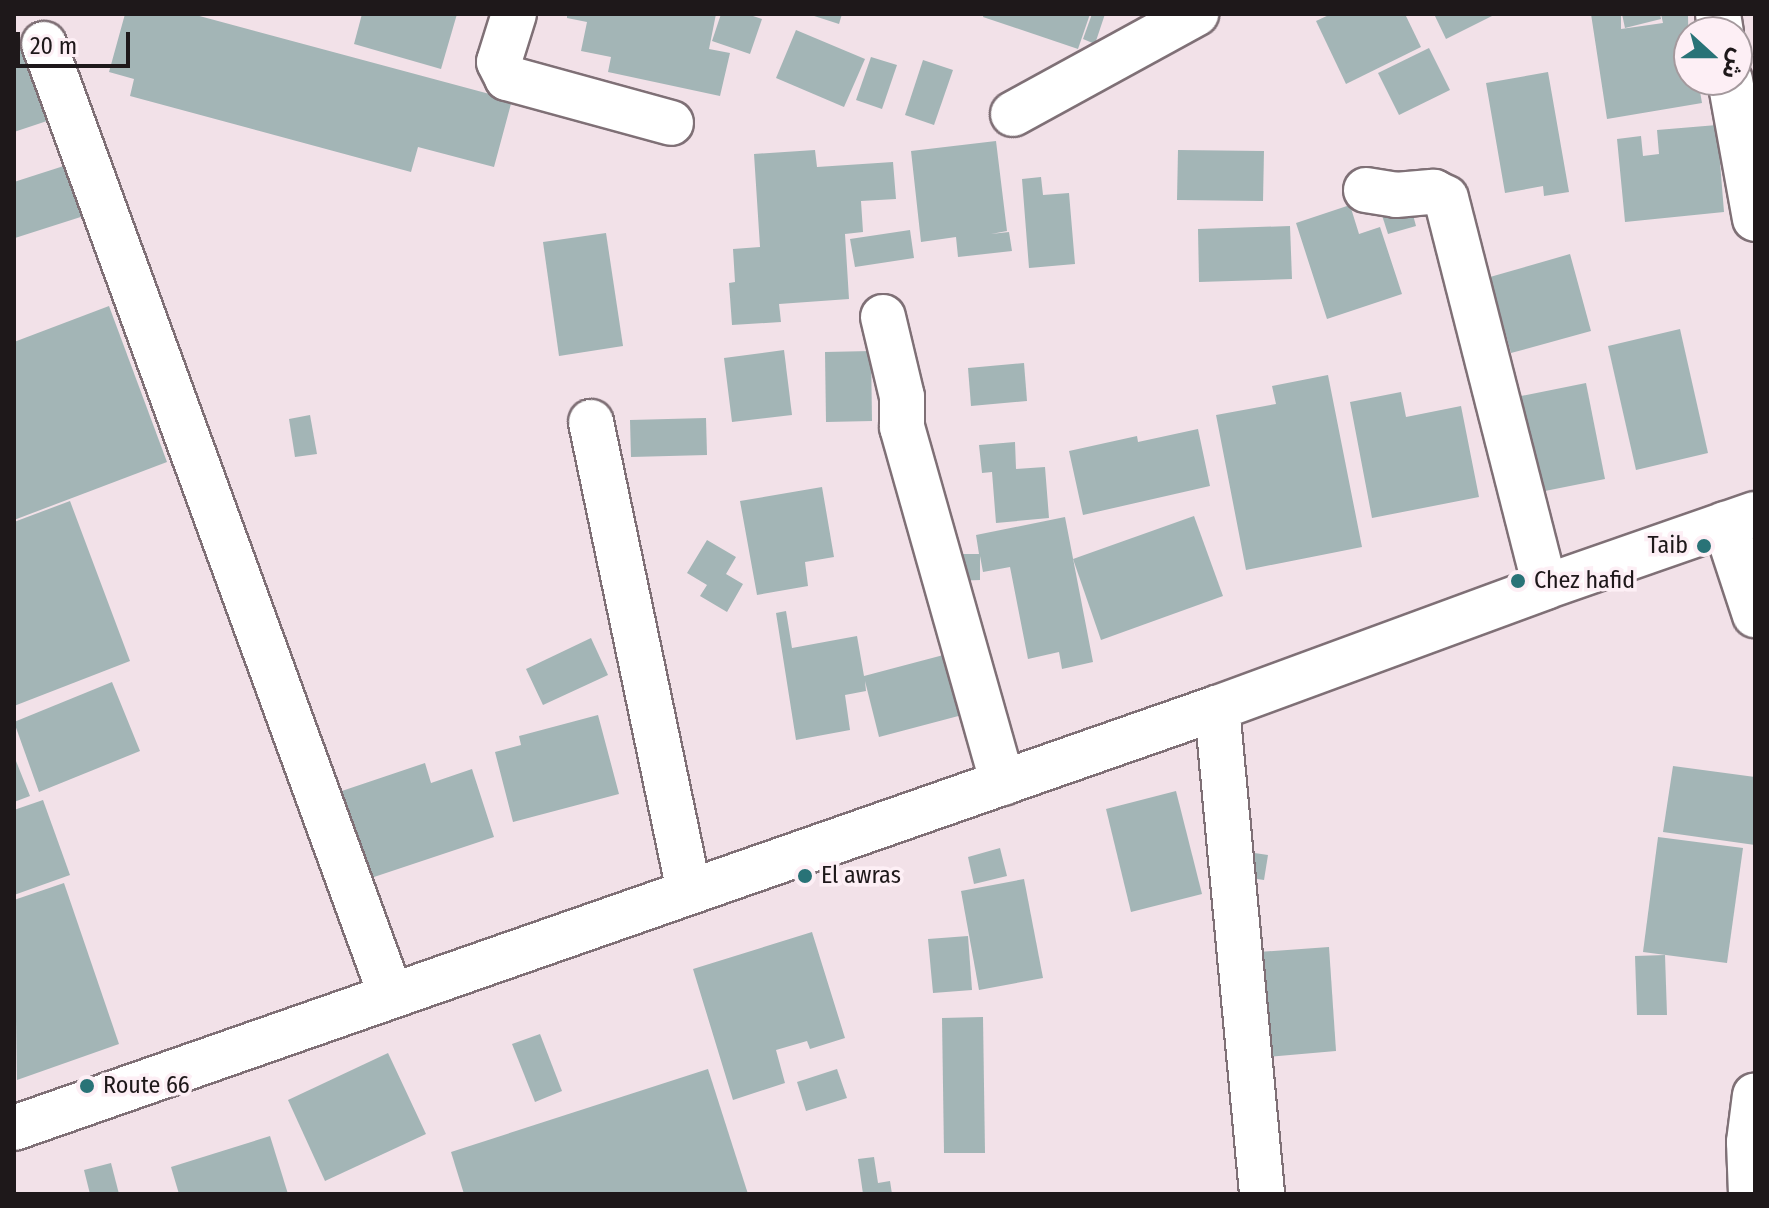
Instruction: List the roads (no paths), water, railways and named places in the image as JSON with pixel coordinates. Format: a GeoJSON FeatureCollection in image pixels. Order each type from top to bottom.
{"type":"FeatureCollection","features":[{"type":"Feature","properties":{"kind":"street"},"geometry":{"type":"LineString","coordinates":[[514,14],[499,62],[507,78],[671,123]]}},
{"type":"Feature","properties":{"kind":"street"},"geometry":{"type":"LineString","coordinates":[[1013,114],[1196,14]]}},
{"type":"Feature","properties":{"kind":"street"},"geometry":{"type":"LineString","coordinates":[[44,44],[391,996]]}},
{"type":"Feature","properties":{"kind":"street"},"geometry":{"type":"LineString","coordinates":[[1733,96],[1755,219]]}},
{"type":"Feature","properties":{"kind":"street"},"geometry":{"type":"LineString","coordinates":[[1366,190],[1396,195],[1434,192],[1446,198],[1456,224],[1545,587]]}},
{"type":"Feature","properties":{"kind":"street"},"geometry":{"type":"LineString","coordinates":[[883,317],[902,397],[902,427],[1003,783]]}},
{"type":"Feature","properties":{"kind":"street"},"geometry":{"type":"LineString","coordinates":[[591,422],[689,892]]}},
{"type":"Feature","properties":{"kind":"street"},"geometry":{"type":"LineString","coordinates":[[17,1118],[391,996],[1217,708],[1740,519],[1755,615]]}},
{"type":"Feature","properties":{"kind":"street"},"geometry":{"type":"LineString","coordinates":[[1217,708],[1262,1194]]}},
{"type":"Feature","properties":{"kind":"street"},"geometry":{"type":"LineString","coordinates":[[1751,1194],[1749,1142],[1755,1095]]}},
{"type":"Feature","properties":{"kind":"place","name":"Taib"},"geometry":{"type":"Point","coordinates":[1704,546]}},
{"type":"Feature","properties":{"kind":"place","name":"Chez hafid"},"geometry":{"type":"Point","coordinates":[1518,581]}},
{"type":"Feature","properties":{"kind":"place","name":"El awras"},"geometry":{"type":"Point","coordinates":[805,876]}},
{"type":"Feature","properties":{"kind":"place","name":"Route 66"},"geometry":{"type":"Point","coordinates":[87,1086]}}]}
